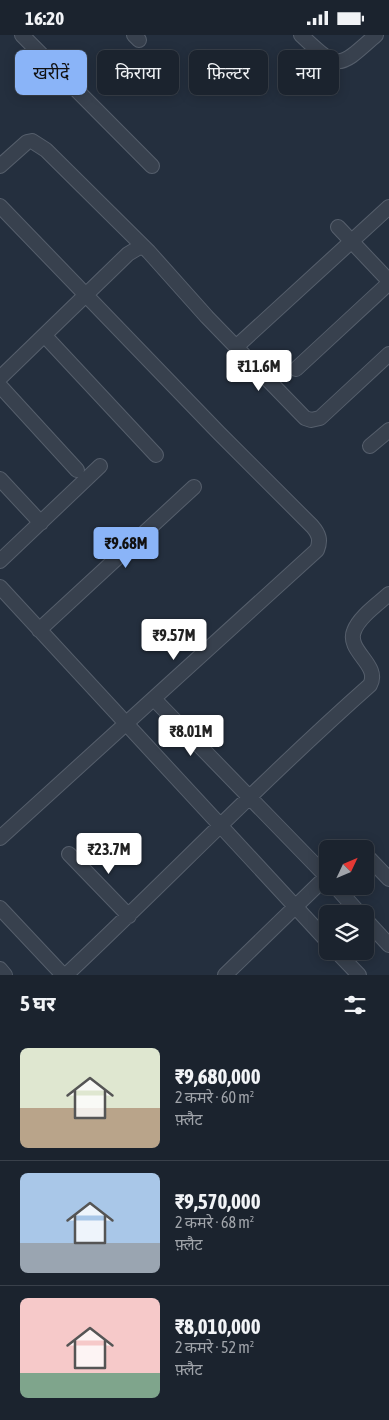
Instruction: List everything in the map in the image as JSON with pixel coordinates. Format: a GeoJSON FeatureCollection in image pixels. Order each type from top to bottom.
{"type":"FeatureCollection","features":[{"type":"Feature","properties":{"kind":"street"},"geometry":{"type":"LineString","coordinates":[[22,35],[152,165]]}},
{"type":"Feature","properties":{"kind":"street"},"geometry":{"type":"LineString","coordinates":[[301,35],[324,57],[332,62],[339,63],[351,57],[376,35]]}},
{"type":"Feature","properties":{"kind":"street"},"geometry":{"type":"LineString","coordinates":[[0,166],[27,142],[32,141],[40,145],[144,247],[300,414],[311,420],[320,418],[389,354]]}},
{"type":"Feature","properties":{"kind":"street"},"geometry":{"type":"LineString","coordinates":[[0,206],[312,526],[318,534],[320,542],[317,550],[0,838]]}},
{"type":"Feature","properties":{"kind":"street"},"geometry":{"type":"LineString","coordinates":[[236,347],[389,207]]}},
{"type":"Feature","properties":{"kind":"street"},"geometry":{"type":"LineString","coordinates":[[296,369],[389,282],[338,227]]}},
{"type":"Feature","properties":{"kind":"street"},"geometry":{"type":"LineString","coordinates":[[0,378],[128,254],[138,247],[144,247]]}},
{"type":"Feature","properties":{"kind":"street"},"geometry":{"type":"LineString","coordinates":[[44,336],[156,455]]}},
{"type":"Feature","properties":{"kind":"street"},"geometry":{"type":"LineString","coordinates":[[0,386],[77,470]]}},
{"type":"Feature","properties":{"kind":"street"},"geometry":{"type":"LineString","coordinates":[[370,447],[389,429]]}},
{"type":"Feature","properties":{"kind":"street"},"geometry":{"type":"LineString","coordinates":[[0,561],[100,467]]}},
{"type":"Feature","properties":{"kind":"street"},"geometry":{"type":"LineString","coordinates":[[0,479],[41,523]]}},
{"type":"Feature","properties":{"kind":"street"},"geometry":{"type":"LineString","coordinates":[[39,630],[194,487]]}},
{"type":"Feature","properties":{"kind":"street"},"geometry":{"type":"LineString","coordinates":[[0,587],[319,932]]}},
{"type":"Feature","properties":{"kind":"street"},"geometry":{"type":"LineString","coordinates":[[0,908],[65,975],[129,916],[249,796],[370,685],[372,680],[371,670],[355,645],[353,635],[359,623],[389,594]]}},
{"type":"Feature","properties":{"kind":"street"},"geometry":{"type":"LineString","coordinates":[[154,699],[319,869]]}},
{"type":"Feature","properties":{"kind":"street"},"geometry":{"type":"LineString","coordinates":[[69,854],[129,916]]}},
{"type":"Feature","properties":{"kind":"street"},"geometry":{"type":"LineString","coordinates":[[374,863],[389,879]]}},
{"type":"Feature","properties":{"kind":"street"},"geometry":{"type":"LineString","coordinates":[[225,975],[295,907],[319,887]]}},
{"type":"Feature","properties":{"kind":"street"},"geometry":{"type":"LineString","coordinates":[[343,895],[352,905]]}},
{"type":"Feature","properties":{"kind":"street"},"geometry":{"type":"LineString","coordinates":[[374,929],[389,945]]}},
{"type":"Feature","properties":{"kind":"street"},"geometry":{"type":"LineString","coordinates":[[344,960],[358,975]]}},
{"type":"Feature","properties":{"kind":"street"},"geometry":{"type":"LineString","coordinates":[[0,969],[5,975]]}}]}
